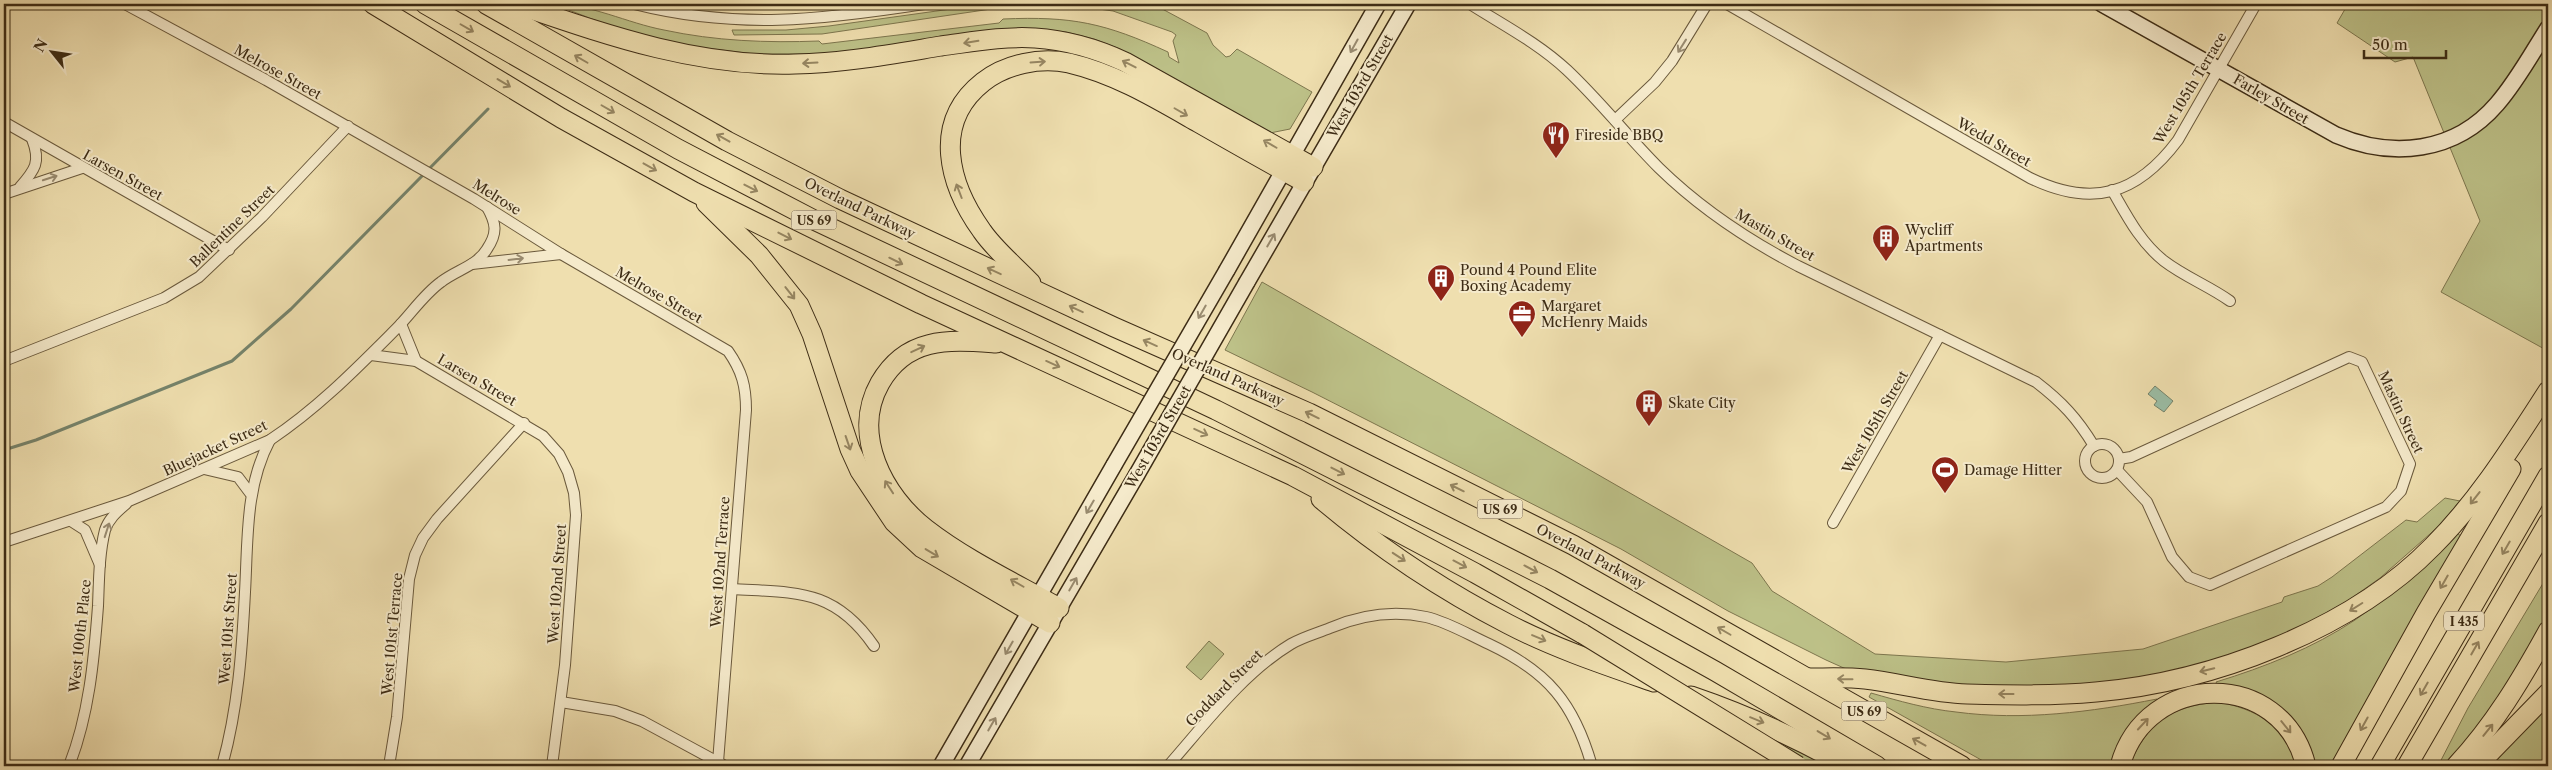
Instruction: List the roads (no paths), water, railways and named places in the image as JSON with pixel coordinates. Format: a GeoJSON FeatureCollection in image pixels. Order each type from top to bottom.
{"type":"FeatureCollection","features":[{"type":"Feature","properties":{"kind":"highway"},"geometry":{"type":"LineString","coordinates":[[373,4],[561,118],[694,192],[920,304],[1293,476],[1475,573],[1583,634],[1798,766]]}},
{"type":"Feature","properties":{"kind":"highway","name":"US 69"},"geometry":{"type":"LineString","coordinates":[[425,4],[678,149],[806,216],[902,264],[1216,410],[1534,570],[1715,671],[1877,766]]}},
{"type":"Feature","properties":{"kind":"highway","name":"Overland Parkway"},"geometry":{"type":"LineString","coordinates":[[486,4],[762,160],[840,199],[1309,414],[1573,545],[1962,766]]}},
{"type":"Feature","properties":{"kind":"highway"},"geometry":{"type":"LineString","coordinates":[[516,4],[608,36],[668,52],[699,58],[763,63],[793,64],[857,59],[989,39],[1035,38],[1057,40],[1092,49],[1125,62],[1288,164]]}},
{"type":"Feature","properties":{"kind":"highway"},"geometry":{"type":"LineString","coordinates":[[1039,291],[983,233],[961,196],[952,168],[950,142],[957,114],[969,94],[998,72],[1019,65],[1045,61],[1067,63],[1092,70],[1139,88],[1309,175]]}},
{"type":"Feature","properties":{"kind":"highway"},"geometry":{"type":"LineString","coordinates":[[694,192],[759,255],[799,305],[812,334],[850,449],[860,471],[894,522],[922,548],[1055,616]]}},
{"type":"Feature","properties":{"kind":"highway"},"geometry":{"type":"LineString","coordinates":[[1009,344],[951,340],[926,345],[911,352],[889,370],[876,390],[870,409],[868,431],[879,471],[893,493],[913,518],[1034,604]]}},
{"type":"Feature","properties":{"kind":"highway"},"geometry":{"type":"LineString","coordinates":[[1806,678],[1864,679],[1934,692],[2054,694],[2134,687],[2221,667],[2305,635],[2340,617],[2377,594],[2407,571],[2432,547],[2472,503],[2495,472],[2545,395]]}},
{"type":"Feature","properties":{"kind":"highway"},"geometry":{"type":"LineString","coordinates":[[2341,766],[2426,613],[2527,441],[2545,395]]}},
{"type":"Feature","properties":{"kind":"highway"},"geometry":{"type":"LineString","coordinates":[[1293,476],[1358,530],[1442,586],[1508,624],[1574,653],[1767,724],[1799,739],[1847,766]]}},
{"type":"Feature","properties":{"kind":"highway","name":"I 435"},"geometry":{"type":"LineString","coordinates":[[2380,766],[2548,476]]}},
{"type":"Feature","properties":{"kind":"highway","name":"I 435"},"geometry":{"type":"LineString","coordinates":[[2407,766],[2548,523]]}},
{"type":"Feature","properties":{"kind":"highway"},"geometry":{"type":"LineString","coordinates":[[2456,766],[2495,721],[2516,690],[2548,631]]}},
{"type":"Feature","properties":{"kind":"highway"},"geometry":{"type":"LineString","coordinates":[[2120,766],[2124,753],[2134,734],[2158,709],[2186,697],[2216,693],[2247,699],[2268,710],[2286,727],[2294,738],[2306,766]]}},
{"type":"Feature","properties":{"kind":"highway"},"geometry":{"type":"LineString","coordinates":[[2477,766],[2548,693]]}},
{"type":"Feature","properties":{"kind":"main road","name":"West 103rd Street"},"geometry":{"type":"LineString","coordinates":[[941,766],[1288,164],[1378,4]]}},
{"type":"Feature","properties":{"kind":"main road","name":"West 103rd Street"},"geometry":{"type":"LineString","coordinates":[[967,766],[1408,4]]}},
{"type":"Feature","properties":{"kind":"main road","name":"Farley Street"},"geometry":{"type":"LineString","coordinates":[[2102,4],[2328,130],[2366,146],[2388,150],[2412,149],[2452,138],[2482,120],[2497,104],[2548,28]]}},
{"type":"Feature","properties":{"kind":"street","name":"Melrose Street"},"geometry":{"type":"LineString","coordinates":[[124,4],[348,126],[417,166]]}},
{"type":"Feature","properties":{"kind":"street"},"geometry":{"type":"LineString","coordinates":[[634,4],[698,17],[737,21],[793,21],[879,7],[924,4]]}},
{"type":"Feature","properties":{"kind":"street","name":"Mastin Street"},"geometry":{"type":"LineString","coordinates":[[1470,4],[1542,50],[1567,71],[1659,168],[1724,222],[1770,252],[2036,382],[2057,398],[2078,419],[2094,446]]}},
{"type":"Feature","properties":{"kind":"street"},"geometry":{"type":"LineString","coordinates":[[1614,120],[1655,82],[1672,61],[1707,4]]}},
{"type":"Feature","properties":{"kind":"street","name":"Wedd Street"},"geometry":{"type":"LineString","coordinates":[[1728,4],[2030,178],[2053,189],[2079,194],[2096,194],[2112,190]]}},
{"type":"Feature","properties":{"kind":"street","name":"West 105th Terrace"},"geometry":{"type":"LineString","coordinates":[[2112,190],[2138,180],[2162,161],[2178,140],[2256,4]]}},
{"type":"Feature","properties":{"kind":"street","name":"Larsen Street"},"geometry":{"type":"LineString","coordinates":[[4,122],[229,250]]}},
{"type":"Feature","properties":{"kind":"street","name":"Ballentine Street"},"geometry":{"type":"LineString","coordinates":[[4,361],[174,293],[200,277],[229,250],[348,126]]}},
{"type":"Feature","properties":{"kind":"street"},"geometry":{"type":"LineString","coordinates":[[19,188],[33,172],[38,154],[32,139]]}},
{"type":"Feature","properties":{"kind":"street","name":"Melrose"},"geometry":{"type":"LineString","coordinates":[[417,166],[486,206],[561,254]]}},
{"type":"Feature","properties":{"kind":"street"},"geometry":{"type":"LineString","coordinates":[[4,194],[82,168]]}},
{"type":"Feature","properties":{"kind":"street"},"geometry":{"type":"LineString","coordinates":[[2112,190],[2133,227],[2153,250],[2184,274],[2213,289],[2230,301]]}},
{"type":"Feature","properties":{"kind":"street","name":"Bluejacket Street"},"geometry":{"type":"LineString","coordinates":[[4,542],[129,501],[270,440],[318,405],[371,355],[441,282],[472,264],[486,251],[494,236],[496,223],[486,206]]}},
{"type":"Feature","properties":{"kind":"street","name":"Melrose Street"},"geometry":{"type":"LineString","coordinates":[[561,254],[728,352],[738,365]]}},
{"type":"Feature","properties":{"kind":"street","name":"Bluejacket Street"},"geometry":{"type":"LineString","coordinates":[[472,264],[561,254]]}},
{"type":"Feature","properties":{"kind":"street","name":"Larsen Street"},"geometry":{"type":"LineString","coordinates":[[401,324],[416,361]]}},
{"type":"Feature","properties":{"kind":"street","name":"West 105th Street"},"geometry":{"type":"LineString","coordinates":[[1832,523],[1940,335]]}},
{"type":"Feature","properties":{"kind":"street","name":"Larsen Street"},"geometry":{"type":"LineString","coordinates":[[371,355],[416,361],[524,423]]}},
{"type":"Feature","properties":{"kind":"street","name":"Mastin Street"},"geometry":{"type":"LineString","coordinates":[[2117,470],[2147,502],[2172,557],[2189,577],[2210,585],[2386,507],[2401,491],[2410,464],[2362,362],[2350,357],[2131,457],[2119,459]]}},
{"type":"Feature","properties":{"kind":"street","name":"West 102nd Terrace"},"geometry":{"type":"LineString","coordinates":[[722,764],[732,588],[746,403],[744,379],[738,365]]}},
{"type":"Feature","properties":{"kind":"street","name":"West 102nd Street"},"geometry":{"type":"LineString","coordinates":[[524,423],[543,436],[558,454],[568,472],[575,498],[576,515],[561,702],[552,766]]}},
{"type":"Feature","properties":{"kind":"street","name":"West 101st Terrace"},"geometry":{"type":"LineString","coordinates":[[389,766],[397,717],[410,579],[415,555],[423,538],[437,519],[524,423]]}},
{"type":"Feature","properties":{"kind":"street","name":"West 101st Street"},"geometry":{"type":"LineString","coordinates":[[222,766],[236,703],[242,659],[250,493],[261,456],[270,440]]}},
{"type":"Feature","properties":{"kind":"street"},"geometry":{"type":"LineString","coordinates":[[2099,444],[2110,445],[2115,449],[2119,459],[2117,470],[2108,478],[2102,478],[2091,474],[2087,470],[2085,459],[2086,454],[2099,444]]}},
{"type":"Feature","properties":{"kind":"street"},"geometry":{"type":"LineString","coordinates":[[204,469],[238,477],[250,493]]}},
{"type":"Feature","properties":{"kind":"street","name":"West 100th Place"},"geometry":{"type":"LineString","coordinates":[[69,766],[84,718],[93,669],[100,566],[106,529],[112,517],[129,501]]}},
{"type":"Feature","properties":{"kind":"street","name":"West 100th Place"},"geometry":{"type":"LineString","coordinates":[[71,521],[85,530],[100,566]]}},
{"type":"Feature","properties":{"kind":"street"},"geometry":{"type":"LineString","coordinates":[[732,588],[800,594],[829,603],[852,617],[874,646]]}},
{"type":"Feature","properties":{"kind":"street","name":"Goddard Street"},"geometry":{"type":"LineString","coordinates":[[1168,766],[1238,689],[1293,643],[1347,621],[1392,613],[1428,617],[1444,623],[1510,654],[1532,668],[1548,681],[1566,703],[1586,746],[1592,766]]}},
{"type":"Feature","properties":{"kind":"street"},"geometry":{"type":"LineString","coordinates":[[561,702],[615,711],[642,720],[722,764]]}},
{"type":"Feature","properties":{"kind":"waterway"},"geometry":{"type":"LineString","coordinates":[[4,450],[36,440],[232,361],[291,309],[488,109]]}},
{"type":"Feature","properties":{"kind":"place","name":"Fireside BBQ"},"geometry":{"type":"Point","coordinates":[1556,159]}},
{"type":"Feature","properties":{"kind":"place","name":"Wycliff Apartments"},"geometry":{"type":"Point","coordinates":[1886,262]}},
{"type":"Feature","properties":{"kind":"place","name":"Pound 4 Pound Elite Boxing Academy"},"geometry":{"type":"Point","coordinates":[1441,302]}},
{"type":"Feature","properties":{"kind":"place","name":"Margaret McHenry Maids"},"geometry":{"type":"Point","coordinates":[1522,338]}},
{"type":"Feature","properties":{"kind":"place","name":"Skate City"},"geometry":{"type":"Point","coordinates":[1649,427]}},
{"type":"Feature","properties":{"kind":"place","name":"Damage Hitter"},"geometry":{"type":"Point","coordinates":[1945,494]}}]}
